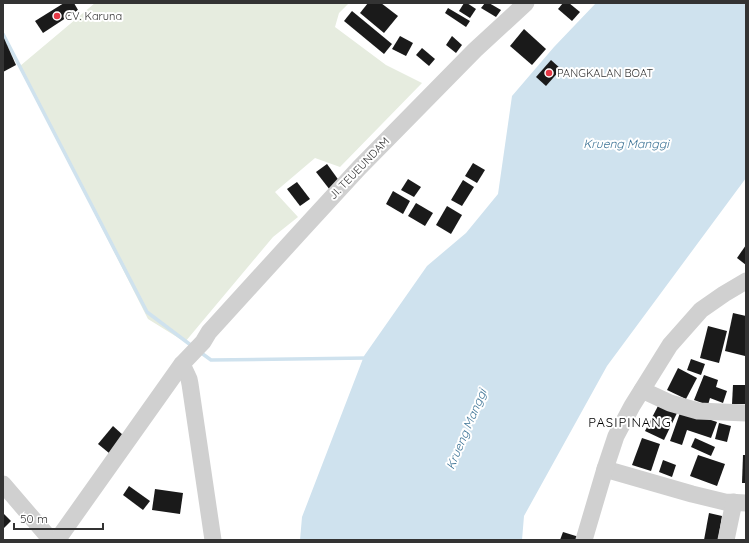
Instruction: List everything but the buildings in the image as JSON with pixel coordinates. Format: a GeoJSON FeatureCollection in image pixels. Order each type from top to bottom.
{"type":"FeatureCollection","features":[{"type":"Feature","properties":{"kind":"street","name":"JI. TEUEUNDAM"},"geometry":{"type":"LineString","coordinates":[[59,540],[60,536],[182,364],[214,327],[359,168],[470,56],[526,3]]}},
{"type":"Feature","properties":{"kind":"street"},"geometry":{"type":"LineString","coordinates":[[584,540],[616,436],[632,406],[670,345],[701,310],[746,281]]}},
{"type":"Feature","properties":{"kind":"street"},"geometry":{"type":"LineString","coordinates":[[182,364],[190,384],[213,540]]}},
{"type":"Feature","properties":{"kind":"street"},"geometry":{"type":"LineString","coordinates":[[642,390],[670,403],[698,411],[746,413]]}},
{"type":"Feature","properties":{"kind":"street"},"geometry":{"type":"LineString","coordinates":[[605,469],[692,494],[725,502],[740,502],[726,540]]}},
{"type":"Feature","properties":{"kind":"street"},"geometry":{"type":"LineString","coordinates":[[3,484],[51,540]]}},
{"type":"Feature","properties":{"kind":"shaded area"},"geometry":{"type":"Polygon","coordinates":[[[95,3],[349,3],[339,13],[335,27],[386,65],[422,83],[340,167],[315,158],[275,192],[298,217],[273,237],[185,342],[148,319],[20,66],[95,3]]]}},
{"type":"Feature","properties":{"kind":"water","name":"Krueng Manggi"},"geometry":{"type":"Polygon","coordinates":[[[596,3],[746,3],[746,178],[607,366],[524,516],[522,540],[300,540],[302,517],[364,356],[427,266],[466,233],[498,194],[512,96],[554,47],[596,3]]]}},
{"type":"Feature","properties":{"kind":"waterway"},"geometry":{"type":"LineString","coordinates":[[3,34],[147,312],[192,346]]}},
{"type":"Feature","properties":{"kind":"waterway"},"geometry":{"type":"LineString","coordinates":[[200,352],[211,360],[367,358]]}},
{"type":"Feature","properties":{"kind":"place","name":"CV. Karuna"},"geometry":{"type":"Point","coordinates":[57,16]}},
{"type":"Feature","properties":{"kind":"place","name":"PANGKALAN BOAT"},"geometry":{"type":"Point","coordinates":[549,73]}},
{"type":"Feature","properties":{"kind":"district","name":"PASIPINANG"},"geometry":{"type":"Point","coordinates":[630,422]}}]}
